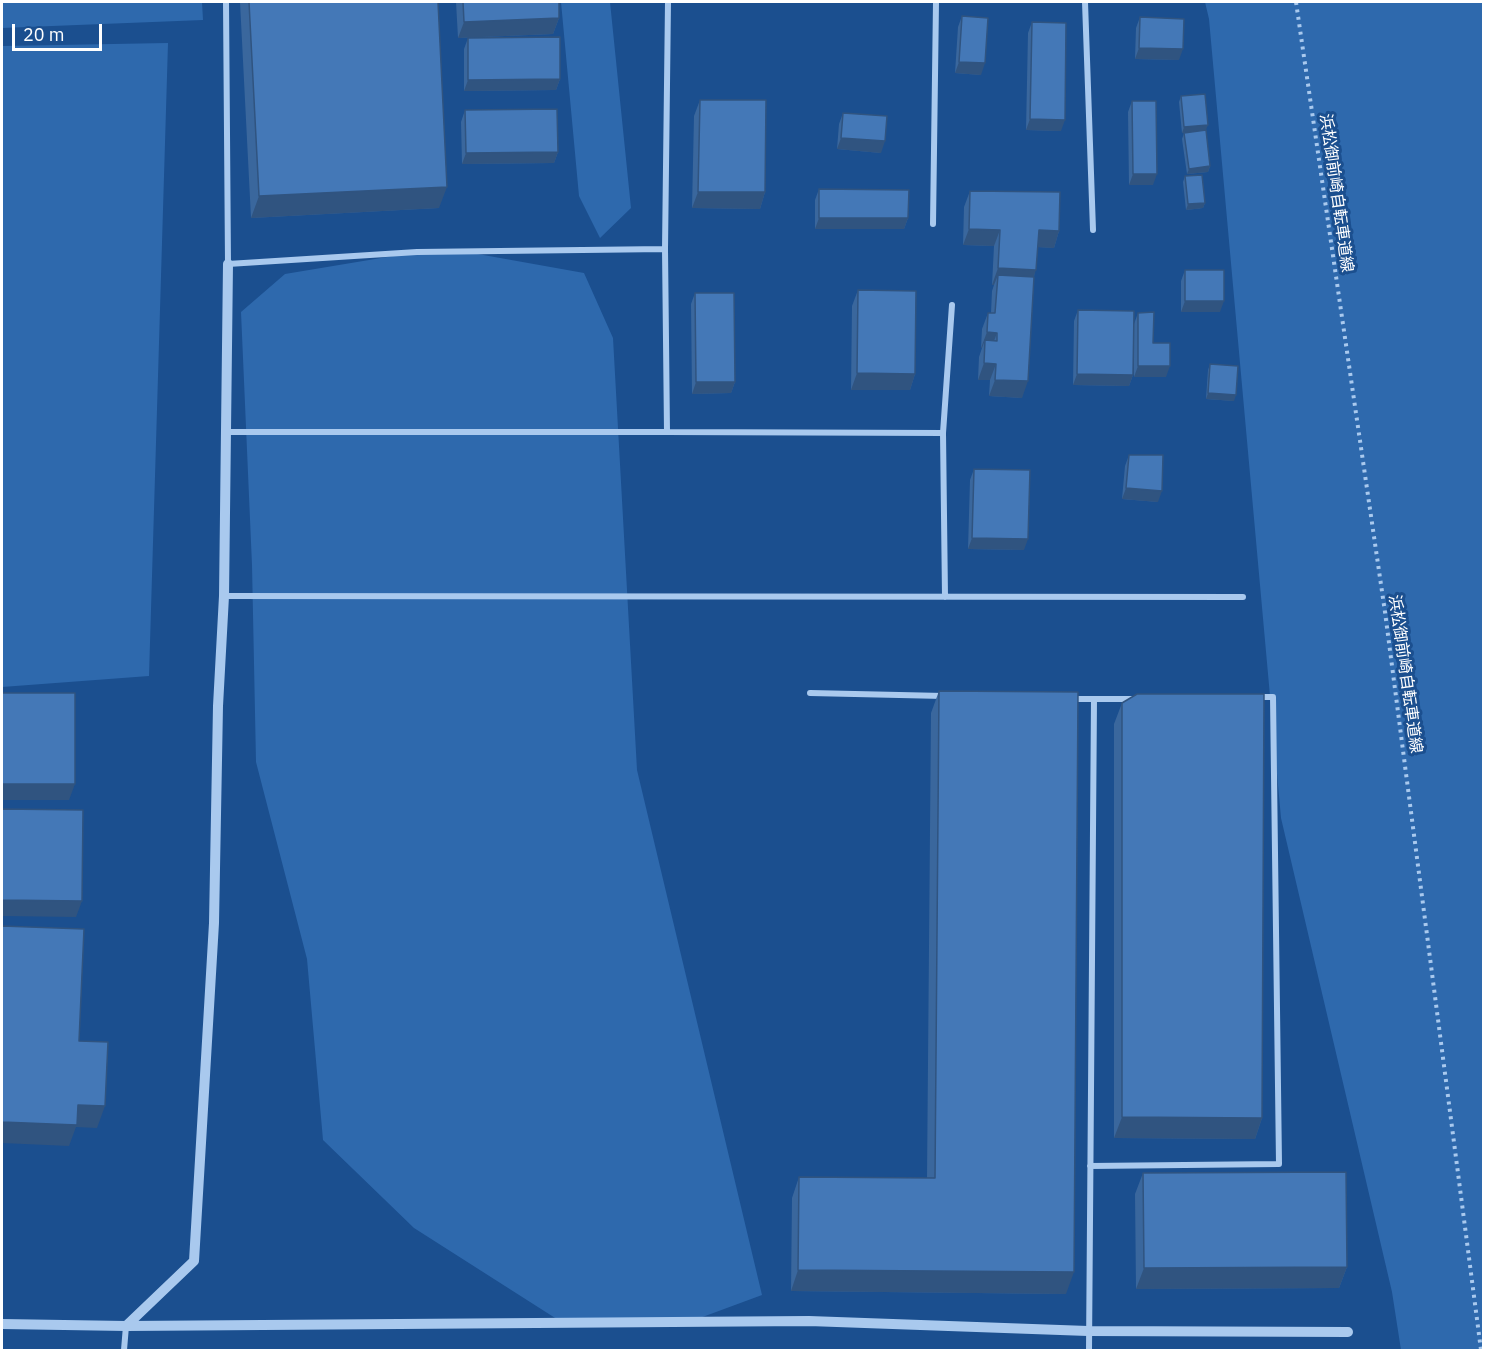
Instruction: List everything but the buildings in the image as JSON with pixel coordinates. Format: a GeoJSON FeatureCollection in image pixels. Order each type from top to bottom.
{"type":"FeatureCollection","features":[{"type":"Feature","properties":{"kind":"street"},"geometry":{"type":"LineString","coordinates":[[124,1350],[126,1326],[194,1261],[214,923],[218,706],[224,596],[228,264],[226,2]]}},
{"type":"Feature","properties":{"kind":"street"},"geometry":{"type":"LineString","coordinates":[[667,432],[665,249],[668,2]]}},
{"type":"Feature","properties":{"kind":"street"},"geometry":{"type":"LineString","coordinates":[[933,224],[936,2]]}},
{"type":"Feature","properties":{"kind":"street"},"geometry":{"type":"LineString","coordinates":[[1085,2],[1093,230]]}},
{"type":"Feature","properties":{"kind":"street"},"geometry":{"type":"LineString","coordinates":[[228,264],[417,252],[665,249]]}},
{"type":"Feature","properties":{"kind":"street"},"geometry":{"type":"LineString","coordinates":[[945,597],[943,433],[952,305]]}},
{"type":"Feature","properties":{"kind":"street"},"geometry":{"type":"LineString","coordinates":[[226,432],[943,433]]}},
{"type":"Feature","properties":{"kind":"street"},"geometry":{"type":"LineString","coordinates":[[224,596],[1243,597]]}},
{"type":"Feature","properties":{"kind":"street"},"geometry":{"type":"LineString","coordinates":[[810,693],[952,696]]}},
{"type":"Feature","properties":{"kind":"street"},"geometry":{"type":"LineString","coordinates":[[1090,1166],[1279,1164],[1273,697],[1249,697]]}},
{"type":"Feature","properties":{"kind":"street"},"geometry":{"type":"LineString","coordinates":[[1059,698],[1142,699]]}},
{"type":"Feature","properties":{"kind":"street"},"geometry":{"type":"LineString","coordinates":[[1089,1350],[1094,699]]}},
{"type":"Feature","properties":{"kind":"street"},"geometry":{"type":"LineString","coordinates":[[2,1324],[126,1326],[809,1321],[1088,1331],[1348,1332]]}},
{"type":"Feature","properties":{"kind":"path","name":"浜松御前崎自転車道線"},"geometry":{"type":"LineString","coordinates":[[1296,2],[1385,612],[1481,1350]]}},
{"type":"Feature","properties":{"kind":"shaded area"},"geometry":{"type":"Polygon","coordinates":[[[2,2],[202,2],[203,20],[2,28],[2,2]]]}},
{"type":"Feature","properties":{"kind":"shaded area"},"geometry":{"type":"Polygon","coordinates":[[[561,2],[610,2],[631,208],[600,238],[579,196],[561,2]]]}},
{"type":"Feature","properties":{"kind":"shaded area"},"geometry":{"type":"Polygon","coordinates":[[[1205,2],[1483,2],[1483,1350],[1401,1350],[1392,1292],[1281,818],[1209,19],[1205,2]]]}},
{"type":"Feature","properties":{"kind":"shaded area"},"geometry":{"type":"Polygon","coordinates":[[[168,43],[149,676],[2,687],[2,46],[168,43]]]}},
{"type":"Feature","properties":{"kind":"shaded area"},"geometry":{"type":"Polygon","coordinates":[[[461,251],[584,273],[613,338],[637,770],[762,1295],[689,1322],[563,1323],[414,1228],[323,1140],[307,959],[256,762],[252,565],[241,312],[285,274],[417,252],[461,251]]]}}]}
